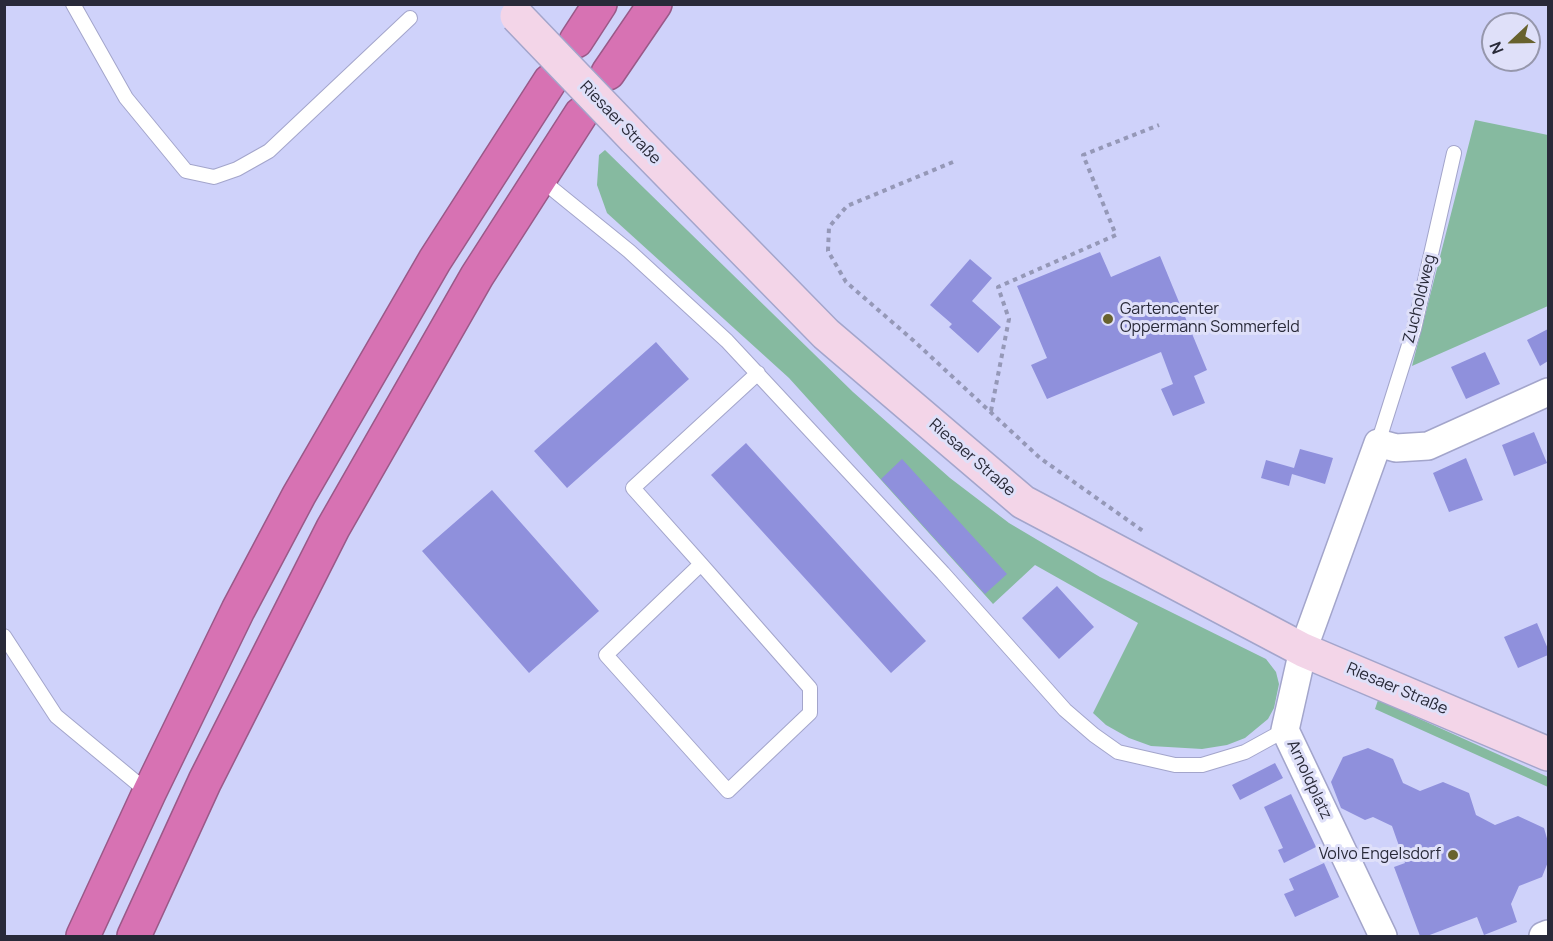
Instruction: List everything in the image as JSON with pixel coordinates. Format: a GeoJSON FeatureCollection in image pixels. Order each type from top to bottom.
{"type":"FeatureCollection","features":[{"type":"Feature","properties":{"kind":"highway"},"geometry":{"type":"LineString","coordinates":[[576,41],[600,4]]}},
{"type":"Feature","properties":{"kind":"highway"},"geometry":{"type":"LineString","coordinates":[[608,73],[655,4]]}},
{"type":"Feature","properties":{"kind":"highway"},"geometry":{"type":"LineString","coordinates":[[83,936],[238,610],[360,385],[435,260],[550,81]]}},
{"type":"Feature","properties":{"kind":"highway"},"geometry":{"type":"LineString","coordinates":[[134,936],[205,781],[333,528],[459,307],[539,178],[582,114]]}},
{"type":"Feature","properties":{"kind":"main road","name":"Riesaer Straße"},"geometry":{"type":"LineString","coordinates":[[511,10],[826,334],[1023,502],[1303,650],[1548,754]]}},
{"type":"Feature","properties":{"kind":"street"},"geometry":{"type":"LineString","coordinates":[[1378,443],[1396,448],[1428,446],[1548,393]]}},
{"type":"Feature","properties":{"kind":"street","name":"Zucholdweg"},"geometry":{"type":"LineString","coordinates":[[1303,650],[1378,443]]}},
{"type":"Feature","properties":{"kind":"street","name":"Arnoldplatz"},"geometry":{"type":"LineString","coordinates":[[1303,650],[1286,730],[1383,936]]}},
{"type":"Feature","properties":{"kind":"street"},"geometry":{"type":"LineString","coordinates":[[1544,936],[1548,934]]}},
{"type":"Feature","properties":{"kind":"lane"},"geometry":{"type":"LineString","coordinates":[[73,4],[126,98],[186,171],[214,177],[237,169],[269,151],[410,18]]}},
{"type":"Feature","properties":{"kind":"lane","name":"Zucholdweg"},"geometry":{"type":"LineString","coordinates":[[1378,443],[1414,329],[1454,153]]}},
{"type":"Feature","properties":{"kind":"lane"},"geometry":{"type":"LineString","coordinates":[[539,178],[629,251],[758,373],[1065,710],[1118,752],[1175,765],[1202,765],[1245,752],[1286,730]]}},
{"type":"Feature","properties":{"kind":"lane"},"geometry":{"type":"LineString","coordinates":[[701,564],[606,655],[728,790],[810,713],[810,688],[701,564],[633,488],[758,373]]}},
{"type":"Feature","properties":{"kind":"lane"},"geometry":{"type":"LineString","coordinates":[[4,636],[56,716],[149,793]]}},
{"type":"Feature","properties":{"kind":"path"},"geometry":{"type":"LineString","coordinates":[[991,412],[1009,319],[998,287],[1116,235],[1083,155],[1160,124]]}},
{"type":"Feature","properties":{"kind":"path"},"geometry":{"type":"LineString","coordinates":[[953,162],[847,206],[829,227],[828,251],[846,282],[1040,458]]}},
{"type":"Feature","properties":{"kind":"green space"},"geometry":{"type":"Polygon","coordinates":[[[1475,120],[1548,135],[1548,306],[1412,366],[1475,120]]]}},
{"type":"Feature","properties":{"kind":"green space"},"geometry":{"type":"Polygon","coordinates":[[[605,150],[853,392],[950,478],[1009,523],[1100,577],[1266,659],[1276,672],[1279,684],[1274,708],[1268,719],[1245,738],[1227,745],[1202,749],[1151,746],[1129,738],[1106,725],[1093,713],[1138,623],[1035,565],[993,604],[789,378],[607,213],[597,185],[599,155],[605,150]]]}},
{"type":"Feature","properties":{"kind":"green space"},"geometry":{"type":"Polygon","coordinates":[[[1378,700],[1548,777],[1548,787],[1375,709],[1378,700]]]}},
{"type":"Feature","properties":{"kind":"building","name":"Gartencenter Oppermann Sommerfeld"},"geometry":{"type":"Polygon","coordinates":[[[1100,252],[1111,277],[1160,256],[1207,370],[1194,376],[1205,403],[1173,416],[1161,389],[1173,384],[1161,352],[1047,399],[1031,365],[1047,358],[1017,286],[1100,252]]]}},
{"type":"Feature","properties":{"kind":"building"},"geometry":{"type":"Polygon","coordinates":[[[970,259],[992,278],[972,301],[1001,327],[978,353],[949,327],[952,324],[930,305],[970,259]]]}},
{"type":"Feature","properties":{"kind":"building"},"geometry":{"type":"Polygon","coordinates":[[[1548,329],[1548,361],[1540,366],[1527,340],[1548,329]]]}},
{"type":"Feature","properties":{"kind":"building"},"geometry":{"type":"Polygon","coordinates":[[[656,342],[689,379],[567,488],[534,451],[656,342]]]}},
{"type":"Feature","properties":{"kind":"building"},"geometry":{"type":"Polygon","coordinates":[[[1485,352],[1500,384],[1466,399],[1451,367],[1485,352]]]}},
{"type":"Feature","properties":{"kind":"building"},"geometry":{"type":"Polygon","coordinates":[[[1534,432],[1547,463],[1514,476],[1502,445],[1534,432]]]}},
{"type":"Feature","properties":{"kind":"building"},"geometry":{"type":"Polygon","coordinates":[[[746,443],[926,641],[891,673],[711,475],[746,443]]]}},
{"type":"Feature","properties":{"kind":"building"},"geometry":{"type":"Polygon","coordinates":[[[1300,449],[1333,458],[1325,484],[1292,474],[1289,486],[1261,478],[1266,460],[1294,468],[1300,449]]]}},
{"type":"Feature","properties":{"kind":"building"},"geometry":{"type":"Polygon","coordinates":[[[1466,458],[1483,500],[1449,512],[1433,473],[1466,458]]]}},
{"type":"Feature","properties":{"kind":"building"},"geometry":{"type":"Polygon","coordinates":[[[902,459],[1007,574],[985,594],[881,479],[902,459]]]}},
{"type":"Feature","properties":{"kind":"building"},"geometry":{"type":"Polygon","coordinates":[[[492,490],[599,611],[529,673],[422,551],[492,490]]]}},
{"type":"Feature","properties":{"kind":"building"},"geometry":{"type":"Polygon","coordinates":[[[1057,586],[1094,627],[1059,659],[1022,618],[1057,586]]]}},
{"type":"Feature","properties":{"kind":"building"},"geometry":{"type":"Polygon","coordinates":[[[1537,623],[1548,649],[1548,655],[1518,668],[1504,637],[1537,623]]]}},
{"type":"Feature","properties":{"kind":"building"},"geometry":{"type":"Polygon","coordinates":[[[1368,748],[1393,759],[1403,783],[1420,791],[1443,782],[1469,793],[1476,815],[1495,825],[1518,816],[1544,828],[1548,842],[1548,862],[1542,877],[1519,886],[1511,904],[1517,922],[1484,935],[1477,917],[1427,936],[1420,936],[1394,867],[1405,863],[1392,826],[1373,817],[1365,820],[1341,808],[1331,782],[1343,757],[1368,748]]]}},
{"type":"Feature","properties":{"kind":"building"},"geometry":{"type":"Polygon","coordinates":[[[1275,763],[1283,778],[1240,800],[1232,785],[1275,763]]]}},
{"type":"Feature","properties":{"kind":"building"},"geometry":{"type":"Polygon","coordinates":[[[1291,794],[1316,847],[1284,863],[1278,850],[1283,848],[1264,807],[1291,794]]]}},
{"type":"Feature","properties":{"kind":"building"},"geometry":{"type":"Polygon","coordinates":[[[1324,863],[1339,897],[1295,917],[1284,894],[1294,890],[1289,879],[1324,863]]]}},
{"type":"Feature","properties":{"kind":"place","name":"Gartencenter Oppermann Sommerfeld"},"geometry":{"type":"Point","coordinates":[1108,319]}},
{"type":"Feature","properties":{"kind":"place","name":"Volvo Engelsdorf"},"geometry":{"type":"Point","coordinates":[1453,855]}}]}
